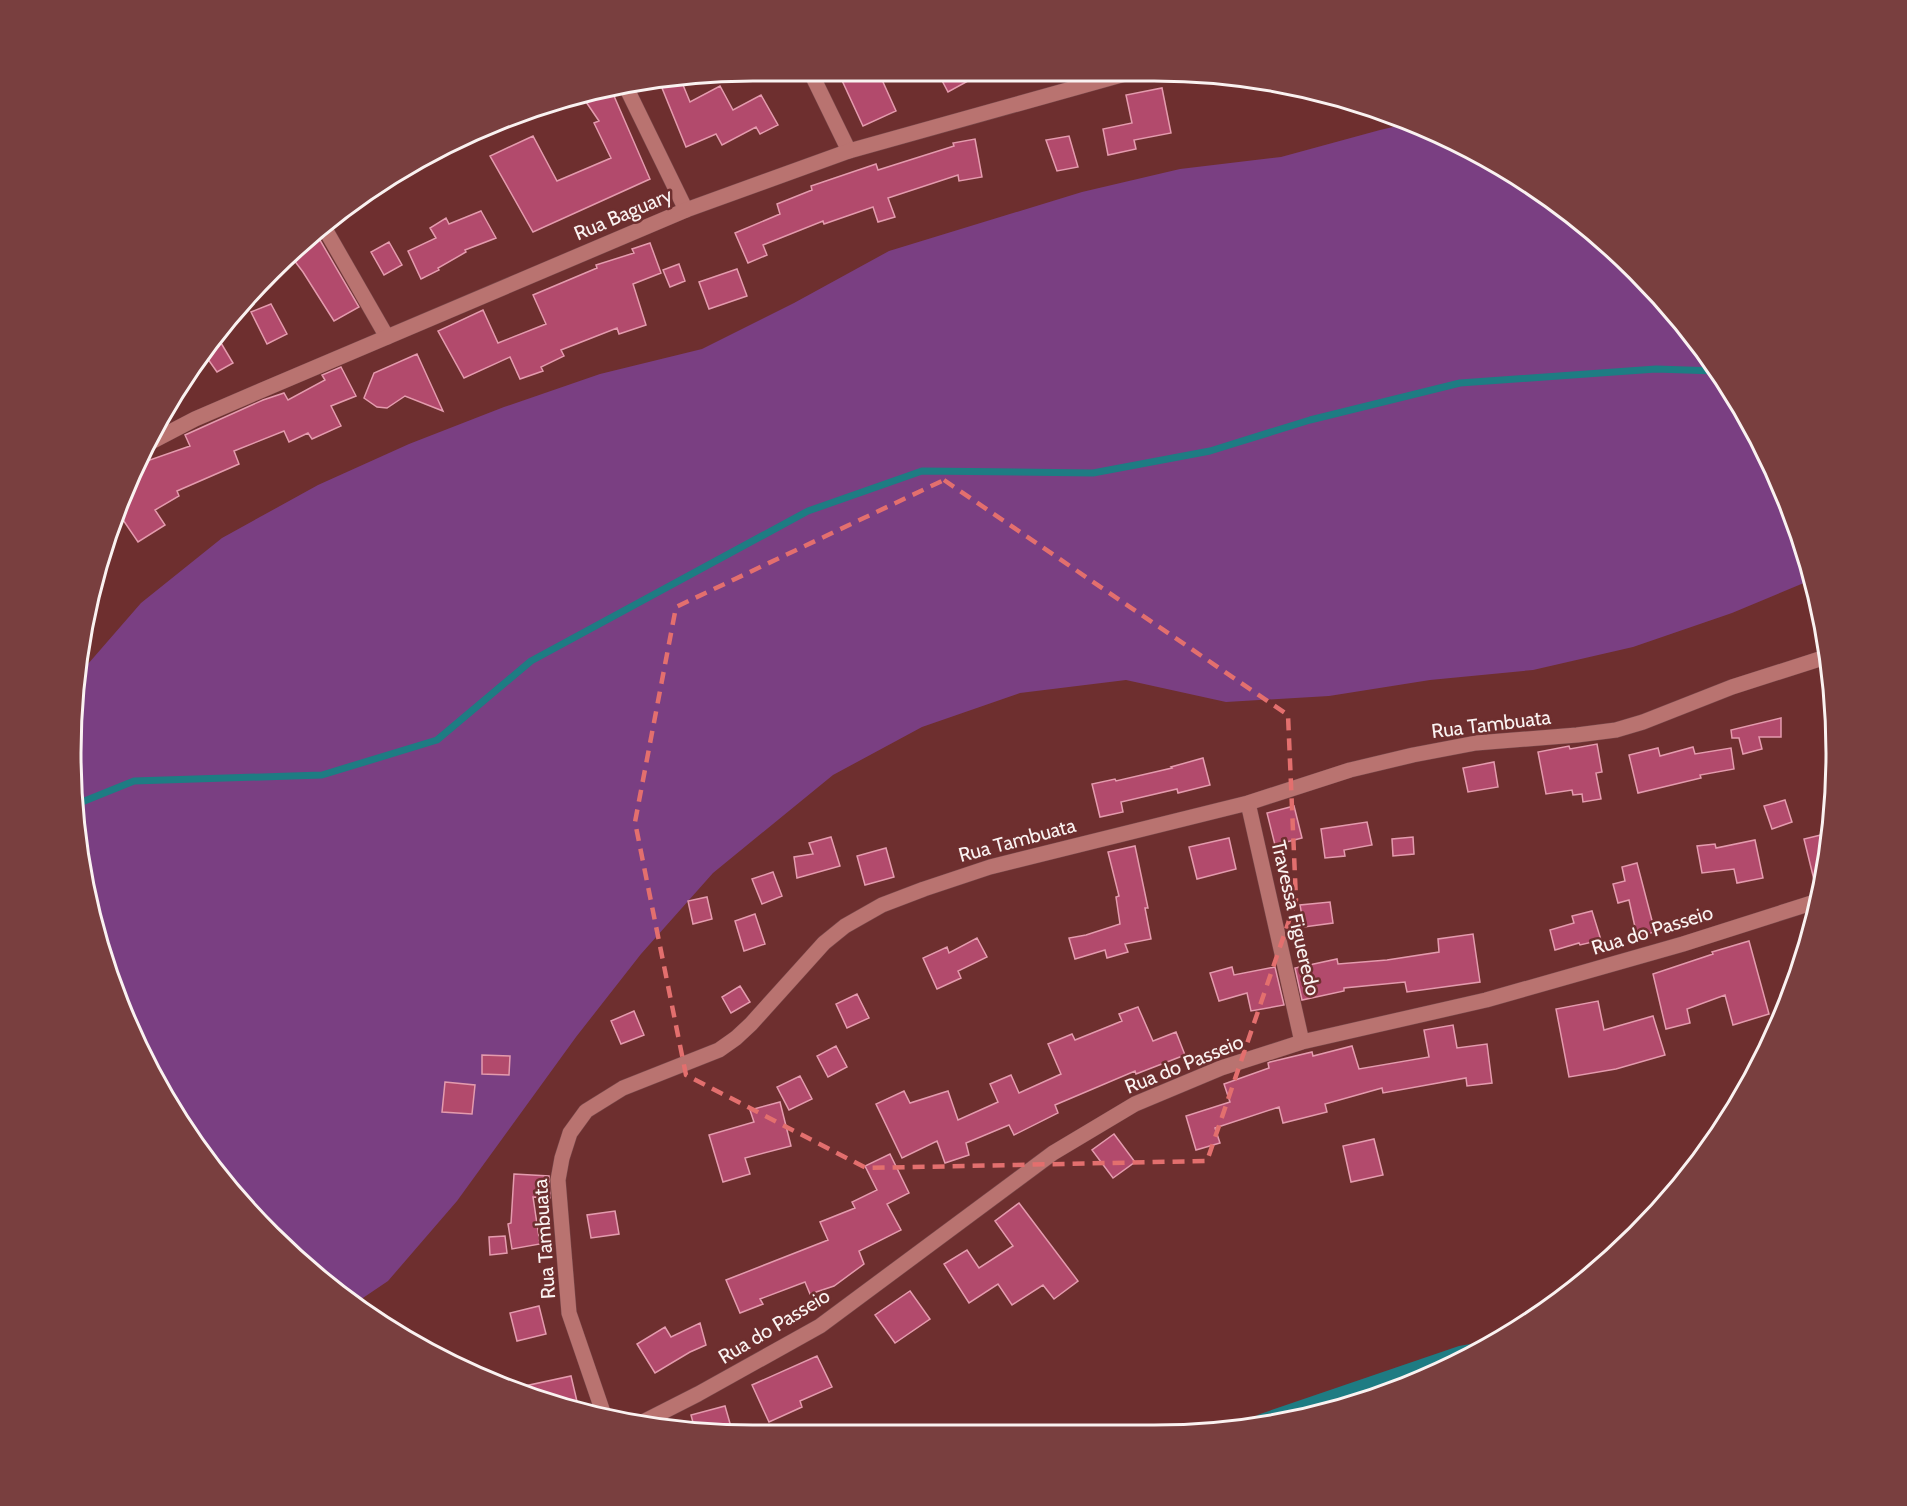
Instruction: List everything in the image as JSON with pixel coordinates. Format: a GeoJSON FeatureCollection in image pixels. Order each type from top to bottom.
{"type":"FeatureCollection","features":[{"type":"Feature","properties":{"kind":"street"},"geometry":{"type":"LineString","coordinates":[[815,81],[849,152]]}},
{"type":"Feature","properties":{"kind":"street","name":"Rua Baguary"},"geometry":{"type":"LineString","coordinates":[[160,437],[195,419],[686,210],[849,152],[1098,81]]}},
{"type":"Feature","properties":{"kind":"street"},"geometry":{"type":"LineString","coordinates":[[629,93],[686,210]]}},
{"type":"Feature","properties":{"kind":"street"},"geometry":{"type":"LineString","coordinates":[[328,234],[387,337]]}},
{"type":"Feature","properties":{"kind":"street","name":"Rua Tambuata"},"geometry":{"type":"LineString","coordinates":[[601,1407],[569,1313],[558,1180],[570,1133],[586,1111],[623,1088],[718,1050],[752,1024],[824,943],[845,926],[882,905],[990,867],[1248,802],[1350,770],[1413,755],[1476,743],[1616,730],[1643,722],[1732,687],[1819,659]]}},
{"type":"Feature","properties":{"kind":"street","name":"Travessa Figueredo"},"geometry":{"type":"LineString","coordinates":[[1248,802],[1302,1042]]}},
{"type":"Feature","properties":{"kind":"street","name":"Rua do Passeio"},"geometry":{"type":"LineString","coordinates":[[653,1417],[820,1326],[1053,1153],[1135,1104],[1221,1068],[1302,1042],[1486,1000],[1683,944],[1808,904]]}},
{"type":"Feature","properties":{"kind":"highlighted area"},"geometry":{"type":"Polygon","coordinates":[[[944,480],[1288,715],[1296,900],[1207,1161],[866,1168],[686,1075],[635,822],[676,607],[944,480]]]}},
{"type":"Feature","properties":{"kind":"shaded area"},"geometry":{"type":"Polygon","coordinates":[[[1396,126],[1411,132],[1451,150],[1527,194],[1597,248],[1659,310],[1713,380],[1757,456],[1775,496],[1804,583],[1732,613],[1633,647],[1533,670],[1430,680],[1329,696],[1226,702],[1126,680],[1020,693],[922,727],[833,775],[713,873],[641,954],[576,1037],[457,1201],[388,1281],[362,1299],[310,1258],[278,1228],[220,1162],[194,1126],[150,1050],[117,969],[94,884],[82,797],[82,709],[87,665],[141,603],[222,538],[318,485],[409,444],[504,407],[600,374],[702,349],[794,303],[889,251],[1082,192],[1180,169],[1281,157],[1396,126]]]}},
{"type":"Feature","properties":{"kind":"water"},"geometry":{"type":"Polygon","coordinates":[[[1475,1343],[1411,1374],[1370,1389],[1328,1402],[1254,1417],[1260,1414],[1459,1346],[1475,1343]]]}},
{"type":"Feature","properties":{"kind":"building"},"geometry":{"type":"Polygon","coordinates":[[[842,81],[882,81],[896,111],[863,126],[842,81]]]}},
{"type":"Feature","properties":{"kind":"building"},"geometry":{"type":"Polygon","coordinates":[[[942,81],[968,81],[948,92],[942,81]]]}},
{"type":"Feature","properties":{"kind":"building"},"geometry":{"type":"Polygon","coordinates":[[[683,85],[690,102],[720,86],[733,110],[761,95],[778,125],[760,134],[756,127],[722,145],[716,134],[686,147],[662,88],[683,85]]]}},
{"type":"Feature","properties":{"kind":"building"},"geometry":{"type":"Polygon","coordinates":[[[1162,88],[1171,133],[1134,140],[1136,149],[1108,155],[1103,129],[1132,123],[1126,95],[1162,88]]]}},
{"type":"Feature","properties":{"kind":"building"},"geometry":{"type":"Polygon","coordinates":[[[614,96],[650,179],[533,232],[490,156],[533,136],[557,181],[611,158],[594,123],[599,121],[586,102],[614,96]]]}},
{"type":"Feature","properties":{"kind":"building"},"geometry":{"type":"Polygon","coordinates":[[[1069,136],[1078,167],[1057,171],[1046,140],[1069,136]]]}},
{"type":"Feature","properties":{"kind":"building"},"geometry":{"type":"Polygon","coordinates":[[[975,139],[982,177],[959,181],[958,175],[888,198],[895,217],[878,222],[873,207],[824,224],[823,221],[763,245],[767,255],[748,263],[735,233],[780,214],[777,204],[812,190],[811,186],[876,164],[878,170],[954,146],[953,143],[975,139]]]}},
{"type":"Feature","properties":{"kind":"building"},"geometry":{"type":"Polygon","coordinates":[[[481,211],[496,238],[465,250],[466,252],[438,268],[439,270],[421,279],[408,251],[436,238],[430,228],[446,218],[449,224],[481,211]]]}},
{"type":"Feature","properties":{"kind":"building"},"geometry":{"type":"Polygon","coordinates":[[[320,240],[359,307],[334,321],[295,262],[320,240]]]}},
{"type":"Feature","properties":{"kind":"building"},"geometry":{"type":"Polygon","coordinates":[[[389,242],[402,265],[384,275],[371,252],[389,242]]]}},
{"type":"Feature","properties":{"kind":"building"},"geometry":{"type":"Polygon","coordinates":[[[650,243],[661,273],[633,284],[646,325],[619,334],[617,328],[561,350],[564,356],[541,367],[543,371],[520,379],[510,357],[464,378],[438,331],[483,310],[498,343],[546,324],[533,295],[597,268],[596,265],[634,253],[632,249],[650,243]]]}},
{"type":"Feature","properties":{"kind":"building"},"geometry":{"type":"Polygon","coordinates":[[[679,264],[685,281],[670,287],[663,270],[679,264]]]}},
{"type":"Feature","properties":{"kind":"building"},"geometry":{"type":"Polygon","coordinates":[[[737,269],[747,296],[709,309],[699,282],[737,269]]]}},
{"type":"Feature","properties":{"kind":"building"},"geometry":{"type":"Polygon","coordinates":[[[271,304],[287,334],[267,344],[251,312],[271,304]]]}},
{"type":"Feature","properties":{"kind":"building"},"geometry":{"type":"Polygon","coordinates":[[[221,343],[233,363],[217,372],[208,360],[221,343]]]}},
{"type":"Feature","properties":{"kind":"building"},"geometry":{"type":"Polygon","coordinates":[[[417,354],[443,411],[405,396],[387,408],[377,407],[364,398],[374,373],[417,354]]]}},
{"type":"Feature","properties":{"kind":"building"},"geometry":{"type":"Polygon","coordinates":[[[341,367],[356,396],[331,406],[341,426],[312,439],[308,433],[289,442],[284,431],[234,451],[239,464],[177,491],[179,496],[155,510],[165,525],[138,542],[123,520],[148,461],[190,446],[185,435],[263,400],[284,393],[288,400],[325,380],[322,375],[341,367]]]}},
{"type":"Feature","properties":{"kind":"building"},"geometry":{"type":"Polygon","coordinates":[[[1781,718],[1781,737],[1759,737],[1762,749],[1743,754],[1739,738],[1732,738],[1731,730],[1781,718]]]}},
{"type":"Feature","properties":{"kind":"building"},"geometry":{"type":"Polygon","coordinates":[[[1597,744],[1602,772],[1596,773],[1601,799],[1583,802],[1582,794],[1573,795],[1572,790],[1546,794],[1538,752],[1597,744]]]}},
{"type":"Feature","properties":{"kind":"building"},"geometry":{"type":"Polygon","coordinates":[[[1693,747],[1695,754],[1731,748],[1734,769],[1700,775],[1701,778],[1638,793],[1629,755],[1658,748],[1660,756],[1693,747]]]}},
{"type":"Feature","properties":{"kind":"building"},"geometry":{"type":"Polygon","coordinates":[[[1203,758],[1210,785],[1178,793],[1177,789],[1121,802],[1123,812],[1100,817],[1092,784],[1172,768],[1203,758]]]}},
{"type":"Feature","properties":{"kind":"building"},"geometry":{"type":"Polygon","coordinates":[[[1494,762],[1498,787],[1468,792],[1463,768],[1494,762]]]}},
{"type":"Feature","properties":{"kind":"building"},"geometry":{"type":"Polygon","coordinates":[[[1785,800],[1792,822],[1772,829],[1764,806],[1785,800]]]}},
{"type":"Feature","properties":{"kind":"building"},"geometry":{"type":"Polygon","coordinates":[[[1294,806],[1302,838],[1275,845],[1267,813],[1294,806]]]}},
{"type":"Feature","properties":{"kind":"building"},"geometry":{"type":"Polygon","coordinates":[[[1367,822],[1372,845],[1344,850],[1345,856],[1325,858],[1321,829],[1367,822]]]}},
{"type":"Feature","properties":{"kind":"building"},"geometry":{"type":"Polygon","coordinates":[[[1821,835],[1814,879],[1804,839],[1821,835]]]}},
{"type":"Feature","properties":{"kind":"building"},"geometry":{"type":"Polygon","coordinates":[[[831,837],[840,866],[797,878],[794,857],[813,854],[809,843],[831,837]]]}},
{"type":"Feature","properties":{"kind":"building"},"geometry":{"type":"Polygon","coordinates":[[[1413,837],[1414,854],[1393,856],[1392,839],[1413,837]]]}},
{"type":"Feature","properties":{"kind":"building"},"geometry":{"type":"Polygon","coordinates":[[[1229,838],[1236,869],[1197,879],[1189,847],[1229,838]]]}},
{"type":"Feature","properties":{"kind":"building"},"geometry":{"type":"Polygon","coordinates":[[[1755,840],[1763,878],[1737,883],[1734,869],[1702,873],[1697,846],[1715,844],[1716,848],[1755,840]]]}},
{"type":"Feature","properties":{"kind":"building"},"geometry":{"type":"Polygon","coordinates":[[[1135,846],[1148,908],[1145,908],[1151,939],[1125,944],[1128,952],[1107,958],[1105,950],[1075,959],[1069,938],[1120,924],[1116,897],[1119,896],[1108,852],[1135,846]]]}},
{"type":"Feature","properties":{"kind":"building"},"geometry":{"type":"Polygon","coordinates":[[[886,848],[894,877],[865,885],[857,856],[886,848]]]}},
{"type":"Feature","properties":{"kind":"building"},"geometry":{"type":"Polygon","coordinates":[[[1637,863],[1655,932],[1637,936],[1629,900],[1618,903],[1613,884],[1625,881],[1622,867],[1637,863]]]}},
{"type":"Feature","properties":{"kind":"building"},"geometry":{"type":"Polygon","coordinates":[[[773,872],[782,896],[762,904],[752,879],[773,872]]]}},
{"type":"Feature","properties":{"kind":"building"},"geometry":{"type":"Polygon","coordinates":[[[707,897],[712,919],[693,924],[688,901],[707,897]]]}},
{"type":"Feature","properties":{"kind":"building"},"geometry":{"type":"Polygon","coordinates":[[[1330,902],[1333,923],[1304,927],[1300,905],[1330,902]]]}},
{"type":"Feature","properties":{"kind":"building"},"geometry":{"type":"Polygon","coordinates":[[[1592,911],[1601,940],[1555,950],[1550,930],[1574,923],[1572,916],[1592,911]]]}},
{"type":"Feature","properties":{"kind":"building"},"geometry":{"type":"Polygon","coordinates":[[[755,914],[765,944],[744,951],[735,921],[755,914]]]}},
{"type":"Feature","properties":{"kind":"building"},"geometry":{"type":"Polygon","coordinates":[[[1473,934],[1480,982],[1407,992],[1405,982],[1344,988],[1344,991],[1302,1000],[1295,968],[1337,959],[1338,964],[1387,960],[1439,952],[1438,939],[1473,934]]]}},
{"type":"Feature","properties":{"kind":"building"},"geometry":{"type":"Polygon","coordinates":[[[977,938],[987,957],[958,971],[961,978],[937,989],[923,958],[947,947],[949,953],[977,938]]]}},
{"type":"Feature","properties":{"kind":"building"},"geometry":{"type":"Polygon","coordinates":[[[1749,941],[1769,1014],[1733,1025],[1725,995],[1687,1009],[1690,1023],[1666,1029],[1653,974],[1749,941]]]}},
{"type":"Feature","properties":{"kind":"building"},"geometry":{"type":"Polygon","coordinates":[[[1232,967],[1234,975],[1275,967],[1284,1005],[1251,1011],[1247,993],[1219,1001],[1210,973],[1232,967]]]}},
{"type":"Feature","properties":{"kind":"building"},"geometry":{"type":"Polygon","coordinates":[[[740,986],[750,1002],[731,1013],[722,997],[740,986]]]}},
{"type":"Feature","properties":{"kind":"building"},"geometry":{"type":"Polygon","coordinates":[[[857,994],[869,1018],[847,1028],[836,1004],[857,994]]]}},
{"type":"Feature","properties":{"kind":"building"},"geometry":{"type":"Polygon","coordinates":[[[1598,1001],[1604,1030],[1653,1016],[1665,1055],[1616,1069],[1569,1077],[1556,1009],[1598,1001]]]}},
{"type":"Feature","properties":{"kind":"building"},"geometry":{"type":"Polygon","coordinates":[[[1138,1007],[1153,1041],[1176,1032],[1185,1055],[1136,1074],[1135,1071],[1055,1105],[1058,1113],[1014,1135],[1009,1125],[966,1143],[969,1155],[945,1163],[937,1141],[902,1158],[876,1104],[904,1091],[910,1103],[948,1091],[958,1120],[998,1102],[990,1084],[1011,1075],[1019,1093],[1061,1074],[1048,1044],[1072,1034],[1075,1040],[1122,1021],[1119,1014],[1138,1007]]]}},
{"type":"Feature","properties":{"kind":"building"},"geometry":{"type":"Polygon","coordinates":[[[634,1011],[644,1035],[621,1044],[611,1021],[634,1011]]]}},
{"type":"Feature","properties":{"kind":"building"},"geometry":{"type":"Polygon","coordinates":[[[1453,1025],[1457,1048],[1487,1044],[1492,1083],[1467,1086],[1466,1078],[1383,1093],[1382,1088],[1325,1104],[1327,1112],[1283,1123],[1279,1107],[1215,1128],[1220,1143],[1196,1150],[1186,1116],[1230,1102],[1224,1084],[1269,1068],[1268,1063],[1270,1062],[1312,1052],[1313,1056],[1352,1046],[1359,1069],[1429,1057],[1424,1030],[1453,1025]]]}},
{"type":"Feature","properties":{"kind":"building"},"geometry":{"type":"Polygon","coordinates":[[[836,1046],[847,1067],[828,1077],[817,1056],[836,1046]]]}},
{"type":"Feature","properties":{"kind":"building"},"geometry":{"type":"Polygon","coordinates":[[[482,1055],[510,1056],[509,1075],[482,1074],[482,1055]]]}},
{"type":"Feature","properties":{"kind":"building"},"geometry":{"type":"Polygon","coordinates":[[[800,1076],[812,1099],[789,1110],[777,1087],[800,1076]]]}},
{"type":"Feature","properties":{"kind":"building"},"geometry":{"type":"Polygon","coordinates":[[[445,1082],[475,1085],[472,1114],[442,1112],[445,1082]]]}},
{"type":"Feature","properties":{"kind":"building"},"geometry":{"type":"Polygon","coordinates":[[[780,1102],[791,1146],[745,1158],[750,1174],[723,1182],[709,1135],[754,1122],[750,1110],[780,1102]]]}},
{"type":"Feature","properties":{"kind":"building"},"geometry":{"type":"Polygon","coordinates":[[[1114,1134],[1135,1162],[1113,1178],[1092,1150],[1114,1134]]]}},
{"type":"Feature","properties":{"kind":"building"},"geometry":{"type":"Polygon","coordinates":[[[1374,1139],[1383,1175],[1351,1182],[1343,1146],[1374,1139]]]}},
{"type":"Feature","properties":{"kind":"building"},"geometry":{"type":"Polygon","coordinates":[[[890,1154],[909,1193],[887,1204],[901,1230],[859,1251],[864,1264],[834,1286],[810,1294],[805,1282],[760,1299],[763,1304],[740,1313],[726,1280],[828,1240],[820,1222],[855,1208],[852,1202],[877,1190],[865,1166],[890,1154]]]}},
{"type":"Feature","properties":{"kind":"building"},"geometry":{"type":"Polygon","coordinates":[[[514,1174],[549,1176],[550,1198],[533,1197],[540,1244],[512,1249],[508,1224],[511,1223],[514,1174]]]}},
{"type":"Feature","properties":{"kind":"building"},"geometry":{"type":"Polygon","coordinates":[[[1019,1203],[1078,1281],[1054,1299],[1043,1285],[1012,1305],[998,1284],[969,1303],[944,1264],[967,1250],[979,1268],[1013,1246],[995,1221],[1019,1203]]]}},
{"type":"Feature","properties":{"kind":"building"},"geometry":{"type":"Polygon","coordinates":[[[615,1211],[619,1234],[591,1238],[587,1215],[615,1211]]]}},
{"type":"Feature","properties":{"kind":"building"},"geometry":{"type":"Polygon","coordinates":[[[505,1236],[507,1253],[490,1255],[489,1237],[505,1236]]]}},
{"type":"Feature","properties":{"kind":"building"},"geometry":{"type":"Polygon","coordinates":[[[910,1291],[930,1319],[895,1343],[875,1315],[910,1291]]]}},
{"type":"Feature","properties":{"kind":"building"},"geometry":{"type":"Polygon","coordinates":[[[539,1306],[546,1334],[517,1341],[510,1313],[539,1306]]]}},
{"type":"Feature","properties":{"kind":"building"},"geometry":{"type":"Polygon","coordinates":[[[700,1323],[706,1345],[655,1373],[637,1344],[665,1327],[671,1337],[700,1323]]]}},
{"type":"Feature","properties":{"kind":"building"},"geometry":{"type":"Polygon","coordinates":[[[817,1356],[832,1387],[800,1401],[802,1407],[769,1422],[752,1385],[817,1356]]]}},
{"type":"Feature","properties":{"kind":"building"},"geometry":{"type":"Polygon","coordinates":[[[571,1376],[577,1401],[537,1389],[527,1385],[571,1376]]]}},
{"type":"Feature","properties":{"kind":"building"},"geometry":{"type":"Polygon","coordinates":[[[725,1406],[730,1424],[693,1422],[691,1415],[725,1406]]]}},
{"type":"Feature","properties":{"kind":"waterway"},"geometry":{"type":"LineString","coordinates":[[83,802],[134,781],[322,775],[437,740],[531,661],[808,511],[922,471],[1093,473],[1210,451],[1310,420],[1460,383],[1656,369],[1706,371]]}}]}
